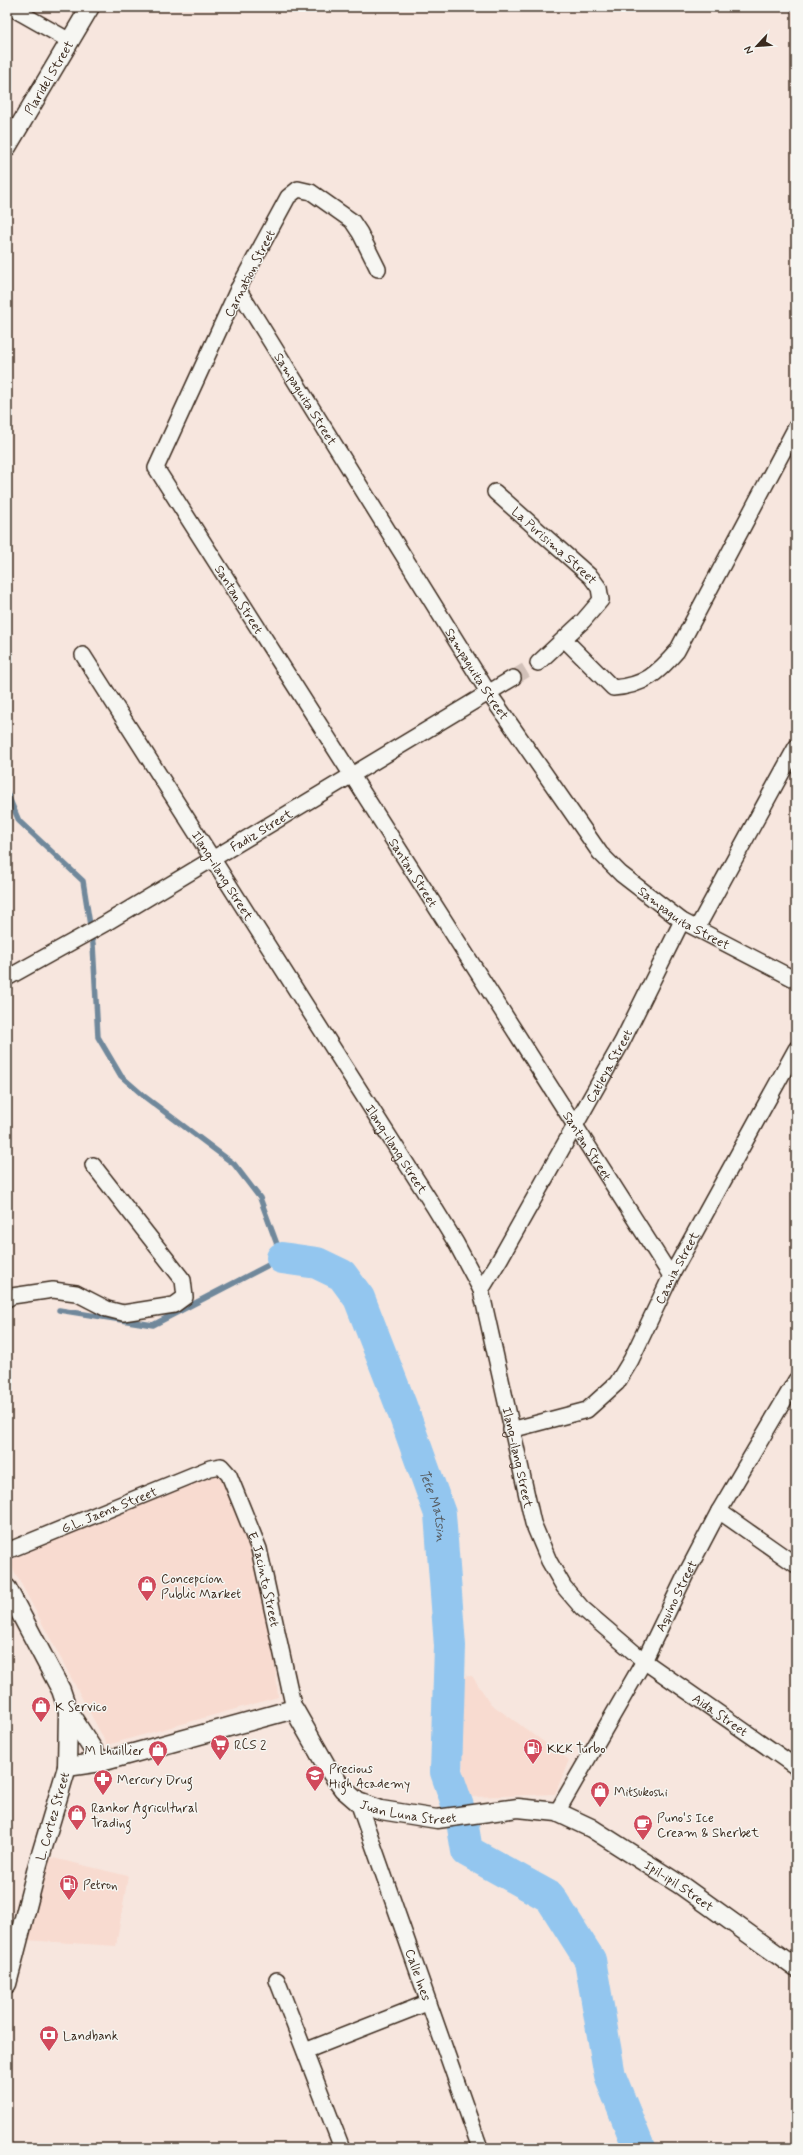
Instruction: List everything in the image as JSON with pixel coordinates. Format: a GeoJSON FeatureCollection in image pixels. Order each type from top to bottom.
{"type":"FeatureCollection","features":[{"type":"Feature","properties":{"kind":"street"},"geometry":{"type":"LineString","coordinates":[[10,7],[70,41]]}},
{"type":"Feature","properties":{"kind":"street","name":"Plaridel Street"},"geometry":{"type":"LineString","coordinates":[[7,147],[90,7]]}},
{"type":"Feature","properties":{"kind":"street","name":"Carnation Street"},"geometry":{"type":"LineString","coordinates":[[156,468],[238,289],[288,197],[298,189],[311,192],[352,221],[360,233],[378,269]]}},
{"type":"Feature","properties":{"kind":"street","name":"Sampaguita Street"},"geometry":{"type":"LineString","coordinates":[[238,289],[488,692],[600,853],[621,874],[682,921],[796,980]]}},
{"type":"Feature","properties":{"kind":"street"},"geometry":{"type":"LineString","coordinates":[[538,664],[564,639],[613,688],[632,687],[660,671],[677,651],[796,427]]}},
{"type":"Feature","properties":{"kind":"street","name":"Santan Street"},"geometry":{"type":"LineString","coordinates":[[156,468],[350,776],[671,1276]]}},
{"type":"Feature","properties":{"kind":"street","name":"La Purisima Street"},"geometry":{"type":"LineString","coordinates":[[494,492],[591,577],[599,588],[601,600],[564,639]]}},
{"type":"Feature","properties":{"kind":"street","name":"Ilang-ilang Street"},"geometry":{"type":"LineString","coordinates":[[83,655],[438,1213],[481,1290],[511,1430],[533,1523],[549,1561],[564,1587],[582,1608],[644,1661]]}},
{"type":"Feature","properties":{"kind":"street","name":"Fadiz Street"},"geometry":{"type":"LineString","coordinates":[[7,978],[106,923],[513,678]]}},
{"type":"Feature","properties":{"kind":"street"},"geometry":{"type":"LineString","coordinates":[[697,928],[796,747]]}},
{"type":"Feature","properties":{"kind":"street","name":"Catleya Street"},"geometry":{"type":"LineString","coordinates":[[481,1290],[504,1253],[622,1042],[682,921]]}},
{"type":"Feature","properties":{"kind":"street","name":"Camia Street"},"geometry":{"type":"LineString","coordinates":[[511,1430],[587,1410],[617,1383],[631,1360],[671,1276],[796,1049]]}},
{"type":"Feature","properties":{"kind":"street"},"geometry":{"type":"LineString","coordinates":[[9,1293],[53,1290],[76,1293],[107,1309],[123,1313],[174,1305],[185,1297],[183,1280],[92,1165]]}},
{"type":"Feature","properties":{"kind":"street","name":"Aquino Street"},"geometry":{"type":"LineString","coordinates":[[557,1812],[644,1661],[686,1574],[719,1512],[796,1380]]}},
{"type":"Feature","properties":{"kind":"street","name":"E. Jacinto Street"},"geometry":{"type":"LineString","coordinates":[[210,1468],[221,1466],[229,1475],[259,1549],[294,1709]]}},
{"type":"Feature","properties":{"kind":"street","name":"G.L. Jaena Street"},"geometry":{"type":"LineString","coordinates":[[7,1551],[210,1468]]}},
{"type":"Feature","properties":{"kind":"street"},"geometry":{"type":"LineString","coordinates":[[719,1512],[796,1565]]}},
{"type":"Feature","properties":{"kind":"street","name":"L. Cortez Street"},"geometry":{"type":"LineString","coordinates":[[7,1588],[61,1690],[68,1711],[66,1767],[38,1864],[7,1984]]}},
{"type":"Feature","properties":{"kind":"street","name":"Aida Street"},"geometry":{"type":"LineString","coordinates":[[644,1661],[796,1767]]}},
{"type":"Feature","properties":{"kind":"street"},"geometry":{"type":"LineString","coordinates":[[66,1767],[101,1762],[294,1709]]}},
{"type":"Feature","properties":{"kind":"street","name":"Juan Luna Street"},"geometry":{"type":"LineString","coordinates":[[294,1709],[327,1767],[343,1789],[358,1802],[381,1810],[437,1819],[518,1808],[557,1812]]}},
{"type":"Feature","properties":{"kind":"street"},"geometry":{"type":"LineString","coordinates":[[68,1711],[101,1762]]}},
{"type":"Feature","properties":{"kind":"street","name":"Calle Ines"},"geometry":{"type":"LineString","coordinates":[[358,1802],[427,2003],[480,2148]]}},
{"type":"Feature","properties":{"kind":"street","name":"Ipil-ipil Street"},"geometry":{"type":"LineString","coordinates":[[557,1812],[591,1828],[682,1886],[796,1968]]}},
{"type":"Feature","properties":{"kind":"street"},"geometry":{"type":"LineString","coordinates":[[277,1980],[342,2148]]}},
{"type":"Feature","properties":{"kind":"street"},"geometry":{"type":"LineString","coordinates":[[305,2051],[427,2003]]}},
{"type":"Feature","properties":{"kind":"shaded area","name":"Concepcion Public Market"},"geometry":{"type":"Polygon","coordinates":[[[217,1466],[253,1551],[273,1642],[278,1697],[107,1745],[9,1561],[217,1466]]]}},
{"type":"Feature","properties":{"kind":"shaded area"},"geometry":{"type":"Polygon","coordinates":[[[472,1676],[491,1704],[569,1760],[555,1794],[472,1797],[463,1781],[460,1677],[472,1676]]]}},
{"type":"Feature","properties":{"kind":"shaded area"},"geometry":{"type":"Polygon","coordinates":[[[45,1856],[128,1876],[116,1946],[25,1940],[45,1856]]]}},
{"type":"Feature","properties":{"kind":"waterway"},"geometry":{"type":"LineString","coordinates":[[7,793],[19,821],[83,881],[93,944],[98,1037],[121,1076],[145,1097],[234,1164],[260,1198],[282,1258],[153,1325],[59,1310]]}},
{"type":"Feature","properties":{"kind":"waterway","name":"Tete Matsin"},"geometry":{"type":"LineString","coordinates":[[282,1258],[317,1263],[342,1275],[359,1298],[400,1403],[440,1514],[450,1646],[446,1772],[461,1815],[467,1851],[550,1897],[590,1960],[610,2076],[639,2148]]}},
{"type":"Feature","properties":{"kind":"tunnel"},"geometry":{"type":"LineString","coordinates":[[513,678],[538,663]]}},
{"type":"Feature","properties":{"kind":"place","name":"Concepcion Public Market"},"geometry":{"type":"Point","coordinates":[147,1602]}},
{"type":"Feature","properties":{"kind":"place","name":"K Servico"},"geometry":{"type":"Point","coordinates":[41,1723]}},
{"type":"Feature","properties":{"kind":"place","name":"RCS 2"},"geometry":{"type":"Point","coordinates":[220,1761]}},
{"type":"Feature","properties":{"kind":"place","name":"KKK Turbo"},"geometry":{"type":"Point","coordinates":[533,1765]}},
{"type":"Feature","properties":{"kind":"place","name":"M Lhuillier"},"geometry":{"type":"Point","coordinates":[158,1767]}},
{"type":"Feature","properties":{"kind":"place","name":"Precious High Academy"},"geometry":{"type":"Point","coordinates":[315,1792]}},
{"type":"Feature","properties":{"kind":"place","name":"Mercury Drug"},"geometry":{"type":"Point","coordinates":[103,1796]}},
{"type":"Feature","properties":{"kind":"place","name":"Mitsukoshi"},"geometry":{"type":"Point","coordinates":[600,1808]}},
{"type":"Feature","properties":{"kind":"place","name":"Rankor Agricultural Trading"},"geometry":{"type":"Point","coordinates":[77,1831]}},
{"type":"Feature","properties":{"kind":"place","name":"Puno's Ice Cream & Sherbet"},"geometry":{"type":"Point","coordinates":[643,1841]}},
{"type":"Feature","properties":{"kind":"place","name":"Petron"},"geometry":{"type":"Point","coordinates":[69,1901]}},
{"type":"Feature","properties":{"kind":"place","name":"Landbank"},"geometry":{"type":"Point","coordinates":[49,2052]}}]}
